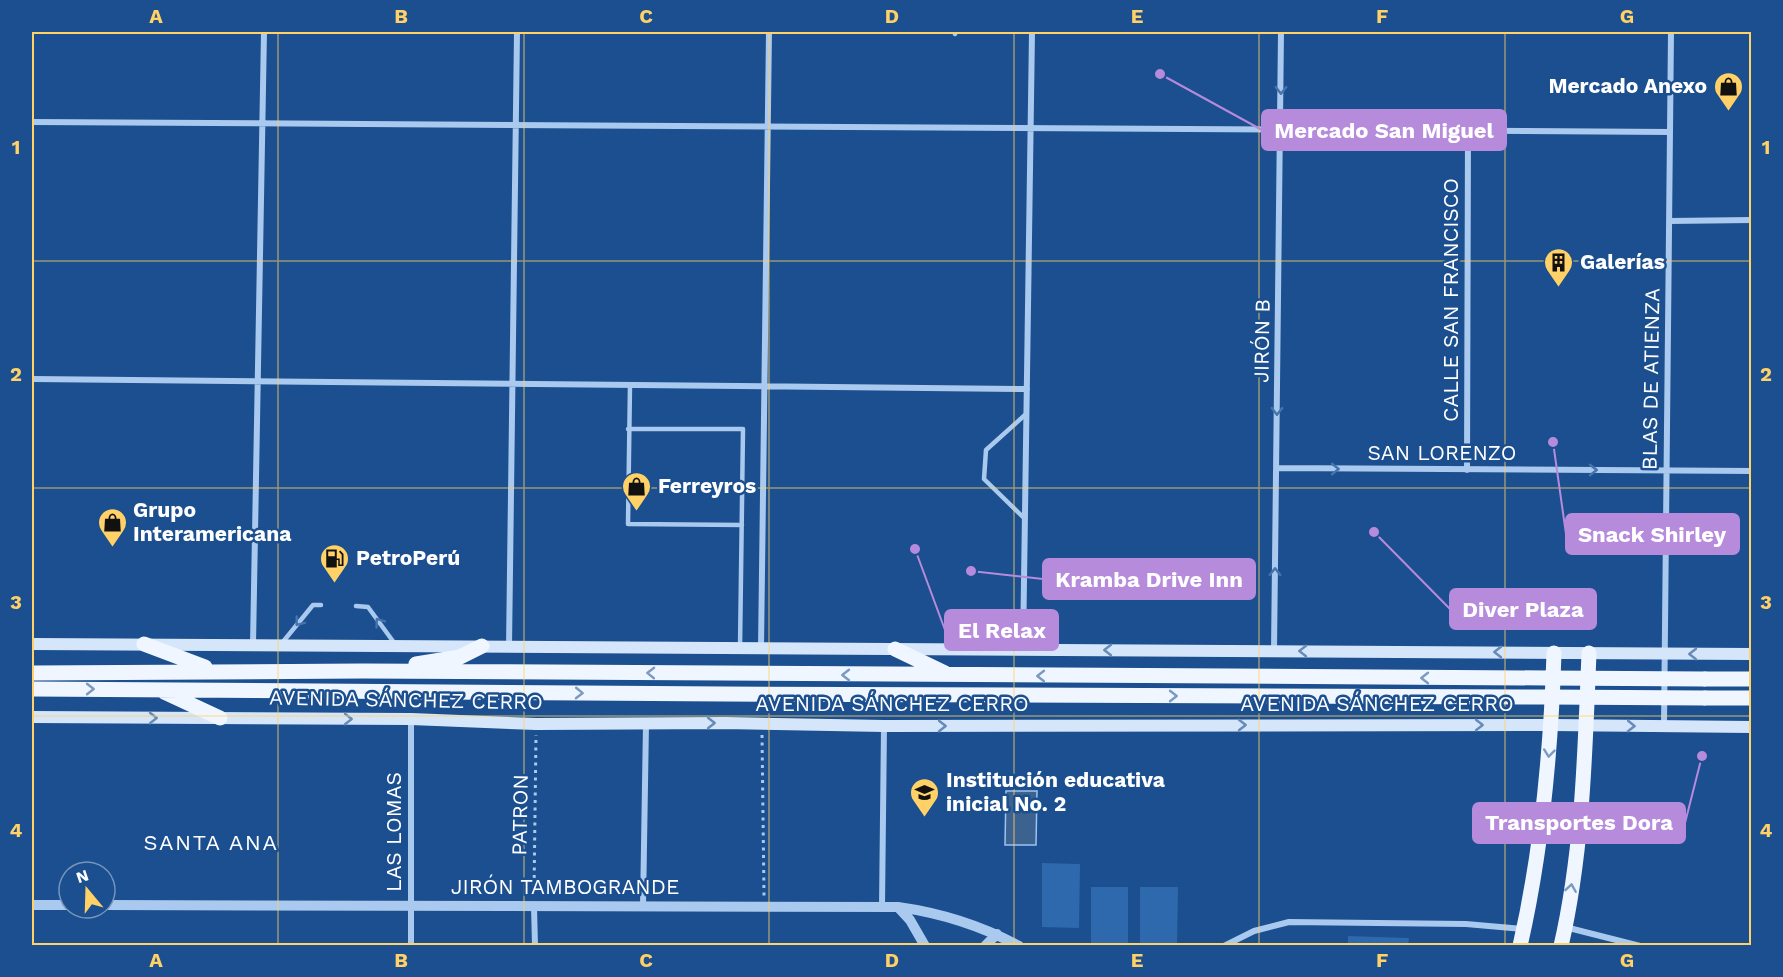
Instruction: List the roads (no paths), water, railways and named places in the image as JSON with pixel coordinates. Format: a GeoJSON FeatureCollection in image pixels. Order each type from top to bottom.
{"type":"FeatureCollection","features":[{"type":"Feature","properties":{"kind":"main road"},"geometry":{"type":"LineString","coordinates":[[32,644],[1752,654]]}},
{"type":"Feature","properties":{"kind":"main road"},"geometry":{"type":"LineString","coordinates":[[144,644],[213,670]]}},
{"type":"Feature","properties":{"kind":"main road"},"geometry":{"type":"LineString","coordinates":[[363,671],[460,657],[482,646]]}},
{"type":"Feature","properties":{"kind":"main road"},"geometry":{"type":"LineString","coordinates":[[895,649],[951,676]]}},
{"type":"Feature","properties":{"kind":"main road"},"geometry":{"type":"LineString","coordinates":[[1520,945],[1536,853],[1552,724],[1554,653]]}},
{"type":"Feature","properties":{"kind":"main road"},"geometry":{"type":"LineString","coordinates":[[1561,945],[1576,857],[1589,653]]}},
{"type":"Feature","properties":{"kind":"main road","name":"AVENIDA SÁNCHEZ CERRO"},"geometry":{"type":"LineString","coordinates":[[32,673],[213,670],[1752,679]]}},
{"type":"Feature","properties":{"kind":"main road","name":"AVENIDA SÁNCHEZ CERRO"},"geometry":{"type":"LineString","coordinates":[[32,689],[1752,698]]}},
{"type":"Feature","properties":{"kind":"main road"},"geometry":{"type":"LineString","coordinates":[[159,689],[220,718]]}},
{"type":"Feature","properties":{"kind":"main road","name":"AVENIDA SÁNCHEZ CERRO"},"geometry":{"type":"LineString","coordinates":[[32,717],[411,719],[536,724],[884,726],[1552,724],[1752,728]]}},
{"type":"Feature","properties":{"kind":"street"},"geometry":{"type":"LineString","coordinates":[[253,645],[264,32]]}},
{"type":"Feature","properties":{"kind":"street"},"geometry":{"type":"LineString","coordinates":[[509,646],[517,32]]}},
{"type":"Feature","properties":{"kind":"street"},"geometry":{"type":"LineString","coordinates":[[761,648],[769,32]]}},
{"type":"Feature","properties":{"kind":"street"},"geometry":{"type":"LineString","coordinates":[[1023,650],[1032,32]]}},
{"type":"Feature","properties":{"kind":"street","name":"JIRÓN B"},"geometry":{"type":"LineString","coordinates":[[1274,651],[1281,32]]}},
{"type":"Feature","properties":{"kind":"street","name":"BLAS DE ATIENZA"},"geometry":{"type":"LineString","coordinates":[[1664,726],[1671,32]]}},
{"type":"Feature","properties":{"kind":"street"},"geometry":{"type":"LineString","coordinates":[[32,122],[1670,132]]}},
{"type":"Feature","properties":{"kind":"street","name":"CALLE SAN FRANCISCO"},"geometry":{"type":"LineString","coordinates":[[1467,470],[1468,131]]}},
{"type":"Feature","properties":{"kind":"street"},"geometry":{"type":"LineString","coordinates":[[1669,221],[1752,220]]}},
{"type":"Feature","properties":{"kind":"street"},"geometry":{"type":"LineString","coordinates":[[32,379],[1027,389]]}},
{"type":"Feature","properties":{"kind":"street","name":"SAN LORENZO"},"geometry":{"type":"LineString","coordinates":[[1277,468],[1752,471]]}},
{"type":"Feature","properties":{"kind":"street","name":"LAS LOMAS"},"geometry":{"type":"LineString","coordinates":[[411,719],[411,945]]}},
{"type":"Feature","properties":{"kind":"street"},"geometry":{"type":"LineString","coordinates":[[643,906],[646,723]]}},
{"type":"Feature","properties":{"kind":"street"},"geometry":{"type":"LineString","coordinates":[[882,907],[884,726]]}},
{"type":"Feature","properties":{"kind":"street"},"geometry":{"type":"LineString","coordinates":[[32,905],[57,905]]}},
{"type":"Feature","properties":{"kind":"street","name":"JIRÓN TAMBOGRANDE"},"geometry":{"type":"LineString","coordinates":[[117,905],[898,907],[923,910],[958,919],[1019,945]]}},
{"type":"Feature","properties":{"kind":"street"},"geometry":{"type":"LineString","coordinates":[[534,906],[535,945]]}},
{"type":"Feature","properties":{"kind":"street"},"geometry":{"type":"LineString","coordinates":[[898,907],[920,934],[925,945]]}},
{"type":"Feature","properties":{"kind":"street"},"geometry":{"type":"LineString","coordinates":[[1224,945],[1254,931],[1289,922],[1466,924],[1524,929]]}},
{"type":"Feature","properties":{"kind":"street"},"geometry":{"type":"LineString","coordinates":[[1565,927],[1640,945]]}},
{"type":"Feature","properties":{"kind":"street"},"geometry":{"type":"LineString","coordinates":[[985,945],[997,934]]}},
{"type":"Feature","properties":{"kind":"lane"},"geometry":{"type":"LineString","coordinates":[[630,385],[628,524],[742,525]]}},
{"type":"Feature","properties":{"kind":"lane"},"geometry":{"type":"LineString","coordinates":[[1025,519],[984,479],[986,450],[1026,414]]}},
{"type":"Feature","properties":{"kind":"lane"},"geometry":{"type":"LineString","coordinates":[[628,429],[742,429],[740,648]]}},
{"type":"Feature","properties":{"kind":"lane"},"geometry":{"type":"LineString","coordinates":[[281,645],[313,605],[321,605]]}},
{"type":"Feature","properties":{"kind":"lane"},"geometry":{"type":"LineString","coordinates":[[356,606],[368,607],[396,646]]}},
{"type":"Feature","properties":{"kind":"place","name":"Mercado San Miguel"},"geometry":{"type":"Point","coordinates":[1160,74]}},
{"type":"Feature","properties":{"kind":"place","name":"Mercado Anexo"},"geometry":{"type":"Point","coordinates":[1728,112]}},
{"type":"Feature","properties":{"kind":"place","name":"Galerías"},"geometry":{"type":"Point","coordinates":[1559,288]}},
{"type":"Feature","properties":{"kind":"place","name":"Snack Shirley"},"geometry":{"type":"Point","coordinates":[1553,442]}},
{"type":"Feature","properties":{"kind":"place","name":"Ferreyros"},"geometry":{"type":"Point","coordinates":[637,512]}},
{"type":"Feature","properties":{"kind":"place","name":"Diver Plaza"},"geometry":{"type":"Point","coordinates":[1374,532]}},
{"type":"Feature","properties":{"kind":"place","name":"Grupo Interamericana"},"geometry":{"type":"Point","coordinates":[112,548]}},
{"type":"Feature","properties":{"kind":"place","name":"El Relax"},"geometry":{"type":"Point","coordinates":[915,549]}},
{"type":"Feature","properties":{"kind":"place","name":"Kramba Drive Inn"},"geometry":{"type":"Point","coordinates":[971,571]}},
{"type":"Feature","properties":{"kind":"place","name":"PetroPerú"},"geometry":{"type":"Point","coordinates":[335,584]}},
{"type":"Feature","properties":{"kind":"place","name":"Transportes Dora"},"geometry":{"type":"Point","coordinates":[1702,756]}},
{"type":"Feature","properties":{"kind":"place","name":"Institución educativa inicial No. 2"},"geometry":{"type":"Point","coordinates":[925,818]}},
{"type":"Feature","properties":{"kind":"district","name":"SANTA ANA"},"geometry":{"type":"Point","coordinates":[211,842]}}]}
